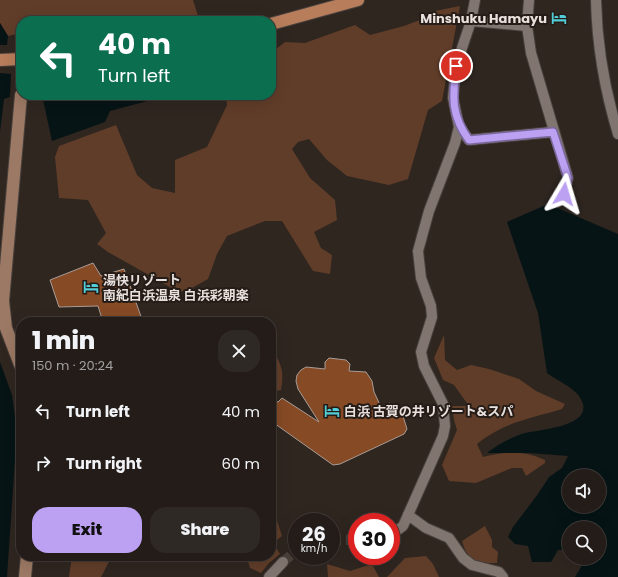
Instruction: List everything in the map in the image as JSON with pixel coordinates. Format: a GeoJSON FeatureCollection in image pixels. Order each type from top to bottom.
{"type":"FeatureCollection","features":[{"type":"Feature","properties":{"kind":"main road"},"geometry":{"type":"LineString","coordinates":[[276,23],[358,0]]}},
{"type":"Feature","properties":{"kind":"main road"},"geometry":{"type":"LineString","coordinates":[[0,60],[16,60]]}},
{"type":"Feature","properties":{"kind":"street"},"geometry":{"type":"LineString","coordinates":[[400,528],[403,526],[443,436],[445,426],[443,404],[424,366],[421,352],[432,317],[431,306],[421,278],[418,251],[429,211],[455,143],[459,127],[453,98],[456,66],[471,21],[475,0]]}},
{"type":"Feature","properties":{"kind":"street"},"geometry":{"type":"LineString","coordinates":[[529,0],[527,26],[531,53],[553,132],[568,178],[564,194]]}},
{"type":"Feature","properties":{"kind":"street"},"geometry":{"type":"LineString","coordinates":[[596,0],[602,64],[618,134]]}},
{"type":"Feature","properties":{"kind":"street"},"geometry":{"type":"LineString","coordinates":[[471,21],[527,26]]}},
{"type":"Feature","properties":{"kind":"street"},"geometry":{"type":"LineString","coordinates":[[16,354],[6,328],[3,301],[21,100]]}},
{"type":"Feature","properties":{"kind":"street"},"geometry":{"type":"LineString","coordinates":[[459,127],[469,140],[553,132]]}},
{"type":"Feature","properties":{"kind":"street"},"geometry":{"type":"LineString","coordinates":[[408,515],[426,528],[449,538],[463,558],[472,565],[499,572],[503,577]]}},
{"type":"Feature","properties":{"kind":"street"},"geometry":{"type":"LineString","coordinates":[[25,577],[27,561]]}},
{"type":"Feature","properties":{"kind":"street"},"geometry":{"type":"LineString","coordinates":[[269,577],[283,562]]}},
{"type":"Feature","properties":{"kind":"shaded area"},"geometry":{"type":"Polygon","coordinates":[[[0,0],[193,0],[198,16],[16,16],[16,34],[8,36],[0,23],[0,0]]]}},
{"type":"Feature","properties":{"kind":"shaded area"},"geometry":{"type":"Polygon","coordinates":[[[460,6],[442,101],[428,110],[408,179],[389,185],[347,176],[327,160],[309,139],[298,142],[292,149],[310,178],[335,200],[337,220],[314,232],[321,248],[332,255],[330,274],[313,271],[282,221],[265,221],[227,236],[217,254],[208,279],[190,289],[179,292],[108,252],[97,244],[106,233],[88,200],[59,198],[55,157],[59,146],[116,125],[137,175],[152,188],[175,193],[175,160],[207,147],[227,105],[226,100],[276,100],[276,49],[285,42],[305,43],[355,25],[370,35],[420,20],[430,12],[460,6]]]}},
{"type":"Feature","properties":{"kind":"shaded area"},"geometry":{"type":"Polygon","coordinates":[[[0,23],[8,36],[7,45],[0,45],[0,23]]]}},
{"type":"Feature","properties":{"kind":"shaded area"},"geometry":{"type":"Polygon","coordinates":[[[0,73],[11,74],[10,97],[4,99],[0,132],[0,73]]]}},
{"type":"Feature","properties":{"kind":"shaded area"},"geometry":{"type":"Polygon","coordinates":[[[43,100],[151,100],[110,111],[105,122],[52,141],[43,100]]]}},
{"type":"Feature","properties":{"kind":"shaded area"},"geometry":{"type":"Polygon","coordinates":[[[548,204],[618,234],[618,577],[575,577],[582,565],[606,565],[606,521],[562,521],[562,550],[558,550],[551,562],[532,562],[528,546],[515,544],[508,537],[513,527],[549,477],[562,468],[568,456],[529,453],[487,453],[504,442],[520,435],[566,424],[575,420],[582,414],[583,406],[577,393],[547,373],[538,313],[507,222],[548,204]]]}},
{"type":"Feature","properties":{"kind":"shaded area"},"geometry":{"type":"Polygon","coordinates":[[[444,335],[445,360],[457,370],[471,365],[489,369],[519,379],[536,391],[565,404],[562,409],[507,426],[477,444],[483,457],[514,452],[529,454],[545,460],[545,463],[526,476],[522,468],[512,468],[476,483],[449,481],[442,465],[457,430],[452,406],[469,406],[454,385],[443,380],[434,358],[444,335]]]}},
{"type":"Feature","properties":{"kind":"shaded area"},"geometry":{"type":"Polygon","coordinates":[[[276,356],[280,363],[282,373],[281,390],[276,391],[276,356]]]}},
{"type":"Feature","properties":{"kind":"shaded area"},"geometry":{"type":"Polygon","coordinates":[[[0,362],[12,395],[16,424],[16,446],[7,577],[0,577],[0,362]]]}},
{"type":"Feature","properties":{"kind":"shaded area"},"geometry":{"type":"Polygon","coordinates":[[[276,517],[282,536],[276,541],[276,517]]]}},
{"type":"Feature","properties":{"kind":"shaded area"},"geometry":{"type":"Polygon","coordinates":[[[485,526],[492,540],[492,547],[498,552],[497,563],[484,563],[474,560],[464,548],[462,541],[485,526]]]}},
{"type":"Feature","properties":{"kind":"shaded area"},"geometry":{"type":"Polygon","coordinates":[[[276,548],[280,554],[276,557],[276,548]]]}},
{"type":"Feature","properties":{"kind":"shaded area"},"geometry":{"type":"Polygon","coordinates":[[[426,556],[433,564],[439,577],[387,577],[405,558],[426,556]]]}},
{"type":"Feature","properties":{"kind":"shaded area"},"geometry":{"type":"Polygon","coordinates":[[[71,561],[109,561],[101,577],[69,577],[71,561]]]}},
{"type":"Feature","properties":{"kind":"shaded area"},"geometry":{"type":"Polygon","coordinates":[[[248,561],[271,561],[261,573],[250,568],[248,561]]]}},
{"type":"Feature","properties":{"kind":"shaded area"},"geometry":{"type":"Polygon","coordinates":[[[327,565],[350,571],[373,565],[379,577],[328,577],[327,565]]]}},
{"type":"Feature","properties":{"kind":"building","name":"湯快リゾート 南紀白浜温泉 白浜彩朝楽"},"geometry":{"type":"Polygon","coordinates":[[[93,263],[101,276],[124,269],[141,317],[101,317],[98,306],[59,307],[50,280],[93,263]]]}},
{"type":"Feature","properties":{"kind":"building","name":"白浜 古賀の井リゾート&スパ"},"geometry":{"type":"Polygon","coordinates":[[[329,358],[346,360],[350,364],[349,371],[366,372],[372,381],[374,392],[381,407],[390,403],[395,414],[399,413],[403,416],[407,429],[404,434],[340,464],[333,465],[276,425],[276,401],[278,402],[282,398],[319,422],[298,389],[296,381],[297,375],[301,370],[306,367],[325,369],[325,362],[329,358]]]}},
{"type":"Feature","properties":{"kind":"tunnel"},"geometry":{"type":"LineString","coordinates":[[340,540],[348,540]]}},
{"type":"Feature","properties":{"kind":"tunnel"},"geometry":{"type":"LineString","coordinates":[[283,562],[288,558]]}},
{"type":"Feature","properties":{"kind":"place","name":"Minshuku Hamayu"},"geometry":{"type":"Point","coordinates":[559,18]}},
{"type":"Feature","properties":{"kind":"place","name":"湯快リゾート 南紀白浜温泉 白浜彩朝楽"},"geometry":{"type":"Point","coordinates":[91,287]}},
{"type":"Feature","properties":{"kind":"place","name":"白浜 古賀の井リゾート&スパ"},"geometry":{"type":"Point","coordinates":[332,411]}},
{"type":"Feature","properties":{"kind":"route"},"geometry":{"type":"LineString","coordinates":[[456,66],[453,98],[459,127],[469,140],[553,132],[568,178],[564,194]]}}]}
